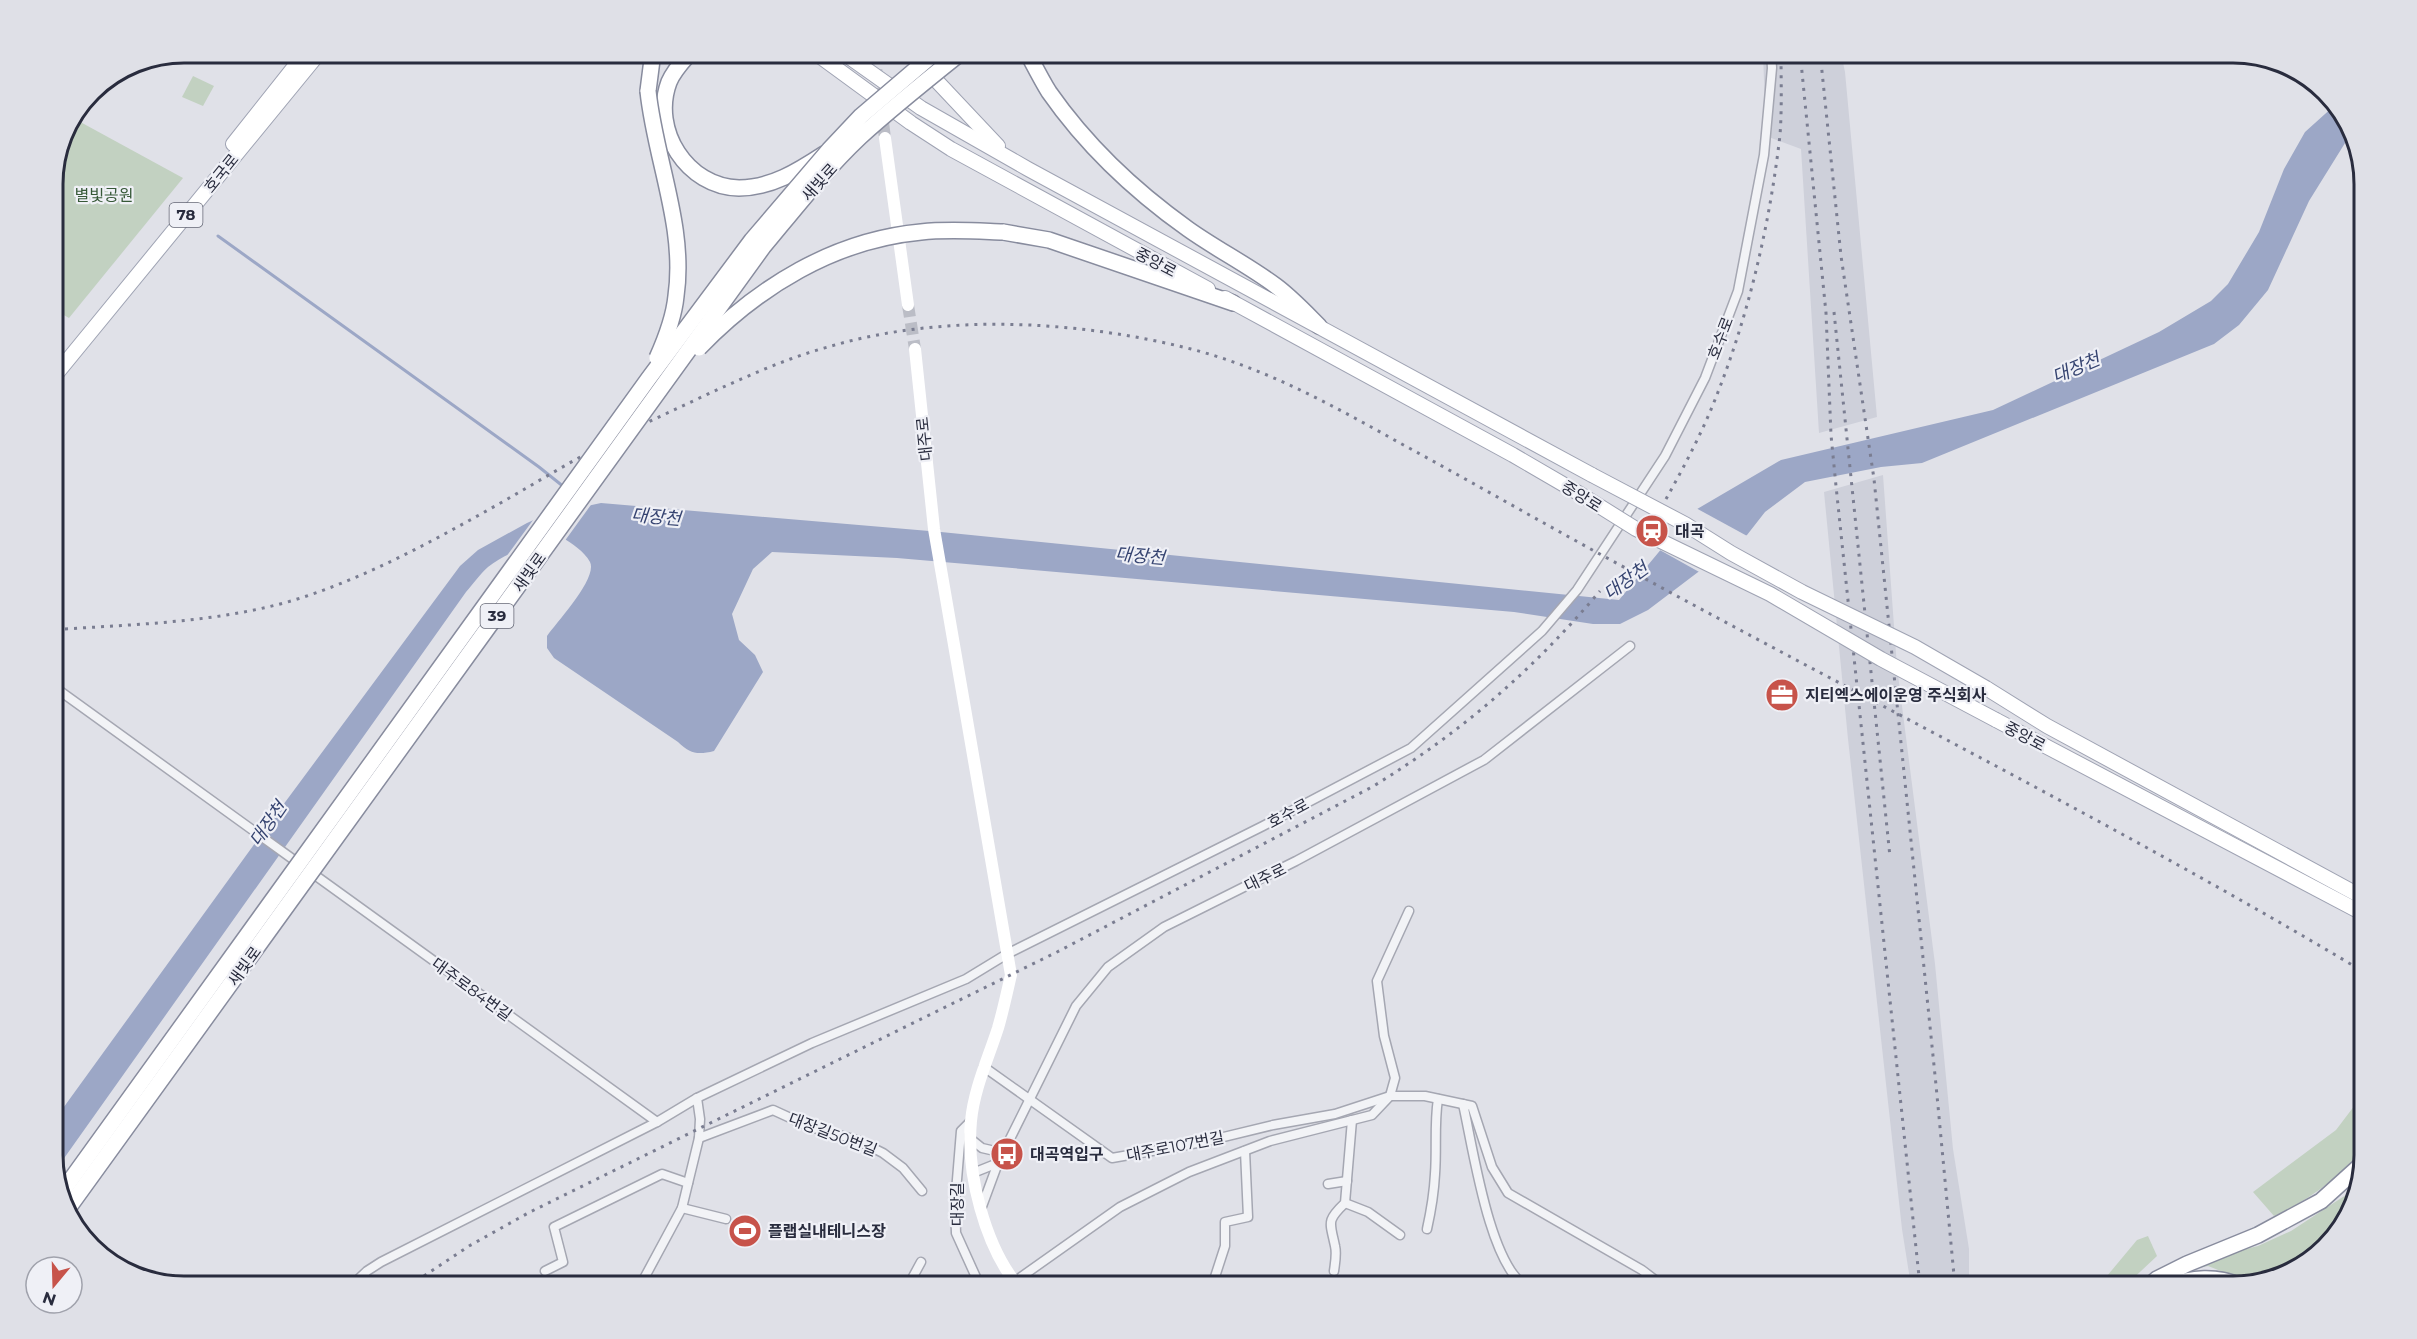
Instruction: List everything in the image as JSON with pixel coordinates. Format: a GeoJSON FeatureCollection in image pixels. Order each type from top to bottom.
{"type":"FeatureCollection","features":[{"type":"Feature","properties":{"kind":"highway"},"geometry":{"type":"LineString","coordinates":[[649,378],[669,330],[678,277],[678,253],[673,215],[651,119],[648,91],[652,63]]}},
{"type":"Feature","properties":{"kind":"highway"},"geometry":{"type":"LineString","coordinates":[[682,63],[669,82],[664,110],[669,139],[680,157],[695,172],[716,184],[739,188],[767,184],[796,171],[829,150]]}},
{"type":"Feature","properties":{"kind":"highway","name":"새빛로"},"geometry":{"type":"LineString","coordinates":[[67,1185],[649,378],[752,240],[861,116],[923,63]]}},
{"type":"Feature","properties":{"kind":"highway","name":"새빛로"},"geometry":{"type":"LineString","coordinates":[[73,1202],[756,256],[807,193],[859,138],[948,63]]}},
{"type":"Feature","properties":{"kind":"highway"},"geometry":{"type":"LineString","coordinates":[[1033,63],[1049,92],[1079,129],[1144,195],[1188,229],[1274,285],[1319,326]]}},
{"type":"Feature","properties":{"kind":"highway"},"geometry":{"type":"LineString","coordinates":[[669,378],[748,303],[800,268],[834,254],[885,238],[920,232],[962,230],[1003,232],[1059,243],[1233,303]]}},
{"type":"Feature","properties":{"kind":"highway"},"geometry":{"type":"LineString","coordinates":[[2163,1276],[2258,1235],[2321,1201],[2353,1172]]}},
{"type":"Feature","properties":{"kind":"main road","name":"호국로"},"geometry":{"type":"LineString","coordinates":[[63,353],[297,63]]}},
{"type":"Feature","properties":{"kind":"main road","name":"호국로"},"geometry":{"type":"LineString","coordinates":[[63,366],[311,63]]}},
{"type":"Feature","properties":{"kind":"main road"},"geometry":{"type":"LineString","coordinates":[[820,63],[911,123]]}},
{"type":"Feature","properties":{"kind":"main road","name":"중앙로"},"geometry":{"type":"LineString","coordinates":[[829,63],[911,123],[1006,181],[1514,454],[1636,529],[1770,594],[1911,676],[2354,909]]}},
{"type":"Feature","properties":{"kind":"main road","name":"중앙로"},"geometry":{"type":"LineString","coordinates":[[858,63],[921,108],[1012,160],[1684,524],[1802,592],[1915,647],[2047,726],[2354,893]]}},
{"type":"Feature","properties":{"kind":"main road"},"geometry":{"type":"LineString","coordinates":[[924,63],[933,77],[1012,160]]}},
{"type":"Feature","properties":{"kind":"street","name":"호수로"},"geometry":{"type":"LineString","coordinates":[[1006,954],[1263,826],[1411,748],[1542,632],[1577,591],[1665,456],[1705,378],[1738,291],[1764,155],[1772,63]]}},
{"type":"Feature","properties":{"kind":"street"},"geometry":{"type":"LineString","coordinates":[[885,138],[908,305]]}},
{"type":"Feature","properties":{"kind":"street","name":"대주로"},"geometry":{"type":"LineString","coordinates":[[915,349],[940,571],[983,804],[1006,954]]}},
{"type":"Feature","properties":{"kind":"street","name":"대주로"},"geometry":{"type":"LineString","coordinates":[[981,1210],[998,1163],[1076,1006],[1108,967],[1164,927],[1296,861],[1484,760],[1630,646]]}},
{"type":"Feature","properties":{"kind":"street","name":"대주로84번길"},"geometry":{"type":"LineString","coordinates":[[63,693],[657,1122]]}},
{"type":"Feature","properties":{"kind":"street"},"geometry":{"type":"LineString","coordinates":[[1390,1096],[1395,1078],[1384,1036],[1377,981],[1409,911]]}},
{"type":"Feature","properties":{"kind":"street"},"geometry":{"type":"LineString","coordinates":[[362,1276],[381,1262],[657,1122],[697,1098],[812,1043],[966,979],[1006,954],[1011,975],[999,1026],[984,1067],[971,1121],[973,1173],[981,1210],[990,1238],[1008,1276]]}},
{"type":"Feature","properties":{"kind":"street","name":"대주로107번길"},"geometry":{"type":"LineString","coordinates":[[984,1067],[1112,1158],[1203,1142],[1273,1125],[1335,1114],[1390,1096],[1425,1096],[1463,1104]]}},
{"type":"Feature","properties":{"kind":"street","name":"대주로107번길"},"geometry":{"type":"LineString","coordinates":[[1024,1276],[1120,1207],[1189,1172],[1270,1141],[1372,1114],[1390,1096]]}},
{"type":"Feature","properties":{"kind":"street"},"geometry":{"type":"LineString","coordinates":[[646,1276],[682,1208],[699,1138],[700,1119],[697,1098]]}},
{"type":"Feature","properties":{"kind":"street"},"geometry":{"type":"LineString","coordinates":[[1427,1229],[1436,1172],[1435,1120],[1438,1099]]}},
{"type":"Feature","properties":{"kind":"street"},"geometry":{"type":"LineString","coordinates":[[1511,1276],[1492,1231],[1463,1104],[1472,1106],[1492,1167],[1508,1193],[1650,1276]]}},
{"type":"Feature","properties":{"kind":"street","name":"대장길50번길"},"geometry":{"type":"LineString","coordinates":[[699,1138],[773,1110],[810,1127],[857,1140],[883,1152],[903,1168],[922,1191]]}},
{"type":"Feature","properties":{"kind":"street"},"geometry":{"type":"LineString","coordinates":[[1334,1271],[1336,1249],[1329,1225],[1332,1215],[1345,1203],[1352,1120]]}},
{"type":"Feature","properties":{"kind":"street","name":"대장길"},"geometry":{"type":"LineString","coordinates":[[971,1121],[961,1131],[955,1204],[956,1233],[975,1276]]}},
{"type":"Feature","properties":{"kind":"street"},"geometry":{"type":"LineString","coordinates":[[972,1140],[982,1148],[995,1151],[1007,1145]]}},
{"type":"Feature","properties":{"kind":"street","name":"대주로107번길"},"geometry":{"type":"LineString","coordinates":[[1215,1276],[1225,1246],[1225,1222],[1248,1217],[1245,1151]]}},
{"type":"Feature","properties":{"kind":"street"},"geometry":{"type":"LineString","coordinates":[[973,1173],[998,1163]]}},
{"type":"Feature","properties":{"kind":"street"},"geometry":{"type":"LineString","coordinates":[[545,1271],[564,1262],[554,1227],[662,1174],[688,1183]]}},
{"type":"Feature","properties":{"kind":"street"},"geometry":{"type":"LineString","coordinates":[[1328,1184],[1347,1181]]}},
{"type":"Feature","properties":{"kind":"street"},"geometry":{"type":"LineString","coordinates":[[1345,1203],[1368,1212],[1400,1235]]}},
{"type":"Feature","properties":{"kind":"street"},"geometry":{"type":"LineString","coordinates":[[682,1208],[726,1219]]}},
{"type":"Feature","properties":{"kind":"street"},"geometry":{"type":"LineString","coordinates":[[914,1276],[921,1263]]}},
{"type":"Feature","properties":{"kind":"shaded area"},"geometry":{"type":"Polygon","coordinates":[[[1763,63],[1843,63],[1877,417],[1819,433],[1801,149],[1766,136],[1763,63]]]}},
{"type":"Feature","properties":{"kind":"shaded area"},"geometry":{"type":"Polygon","coordinates":[[[1883,475],[1897,667],[1935,964],[1953,1149],[1969,1249],[1969,1276],[1909,1276],[1902,1229],[1848,739],[1824,492],[1883,475]]]}},
{"type":"Feature","properties":{"kind":"green space"},"geometry":{"type":"Polygon","coordinates":[[[193,76],[214,86],[203,106],[182,97],[193,76]]]}},
{"type":"Feature","properties":{"kind":"green space","name":"별빛공원"},"geometry":{"type":"Polygon","coordinates":[[[80,122],[183,178],[69,318],[63,315],[63,176],[67,153],[80,122]]]}},
{"type":"Feature","properties":{"kind":"green space"},"geometry":{"type":"Polygon","coordinates":[[[2354,1106],[2354,1159],[2324,1187],[2274,1216],[2253,1192],[2336,1130],[2354,1106]]]}},
{"type":"Feature","properties":{"kind":"green space"},"geometry":{"type":"Polygon","coordinates":[[[2347,1194],[2334,1222],[2324,1235],[2307,1251],[2279,1267],[2249,1275],[2234,1276],[2208,1266],[2184,1271],[2222,1255],[2258,1246],[2291,1231],[2347,1194]]]}},
{"type":"Feature","properties":{"kind":"green space"},"geometry":{"type":"Polygon","coordinates":[[[2148,1236],[2157,1256],[2136,1276],[2107,1276],[2137,1240],[2148,1236]]]}},
{"type":"Feature","properties":{"kind":"water","name":"대장천"},"geometry":{"type":"Polygon","coordinates":[[[2329,110],[2346,141],[2309,201],[2268,290],[2239,325],[2214,344],[1922,463],[1881,467],[1805,482],[1765,512],[1747,535],[1648,610],[1620,624],[1593,624],[1514,612],[897,558],[772,552],[753,569],[732,614],[739,640],[755,655],[763,672],[714,751],[699,753],[686,749],[554,658],[547,648],[547,636],[583,589],[588,578],[591,569],[590,562],[584,554],[562,537],[505,556],[488,567],[466,592],[63,1160],[63,1108],[266,828],[460,566],[478,550],[527,523],[545,515],[601,503],[941,532],[1619,600],[1692,512],[1781,460],[1993,410],[2159,332],[2211,301],[2228,284],[2259,232],[2284,169],[2305,132],[2329,110]]]}},
{"type":"Feature","properties":{"kind":"pier"},"geometry":{"type":"Polygon","coordinates":[[[593,502],[564,542],[562,540],[527,550],[503,561],[536,516],[593,502]]]}},
{"type":"Feature","properties":{"kind":"pier"},"geometry":{"type":"Polygon","coordinates":[[[1694,507],[1749,537],[1701,573],[1658,549],[1694,507]]]}},
{"type":"Feature","properties":{"kind":"waterway"},"geometry":{"type":"LineString","coordinates":[[218,236],[564,487]]}},
{"type":"Feature","properties":{"kind":"tunnel"},"geometry":{"type":"LineString","coordinates":[[875,63],[885,138]]}},
{"type":"Feature","properties":{"kind":"tunnel"},"geometry":{"type":"LineString","coordinates":[[908,305],[915,349]]}},
{"type":"Feature","properties":{"kind":"railway"},"geometry":{"type":"LineString","coordinates":[[1666,499],[1713,406],[1749,298],[1776,168],[1781,125],[1781,63]]}},
{"type":"Feature","properties":{"kind":"railway"},"geometry":{"type":"LineString","coordinates":[[1801,63],[1826,313],[1831,435],[1919,1276]]}},
{"type":"Feature","properties":{"kind":"railway"},"geometry":{"type":"LineString","coordinates":[[1821,63],[1841,256],[1874,479],[1954,1276]]}},
{"type":"Feature","properties":{"kind":"railway"},"geometry":{"type":"LineString","coordinates":[[1834,312],[1890,857]]}},
{"type":"Feature","properties":{"kind":"railway"},"geometry":{"type":"LineString","coordinates":[[65,629],[235,614],[318,592],[371,571],[422,546],[596,448],[650,421],[768,368],[828,347],[872,336],[963,325],[1009,324],[1102,332],[1147,339],[1218,357],[1272,377],[1323,401],[1713,616],[2088,815],[2354,966]]}},
{"type":"Feature","properties":{"kind":"railway"},"geometry":{"type":"LineString","coordinates":[[424,1276],[469,1246],[530,1212],[1057,952],[1372,787],[1466,722],[1522,674],[1600,591]]}},
{"type":"Feature","properties":{"kind":"place","name":"대곡"},"geometry":{"type":"Point","coordinates":[1652,531]}},
{"type":"Feature","properties":{"kind":"place","name":"지티엑스에이운영 주식회사"},"geometry":{"type":"Point","coordinates":[1782,695]}},
{"type":"Feature","properties":{"kind":"place","name":"대곡역입구"},"geometry":{"type":"Point","coordinates":[1007,1154]}},
{"type":"Feature","properties":{"kind":"place","name":"플랩실내테니스장"},"geometry":{"type":"Point","coordinates":[745,1231]}}]}
